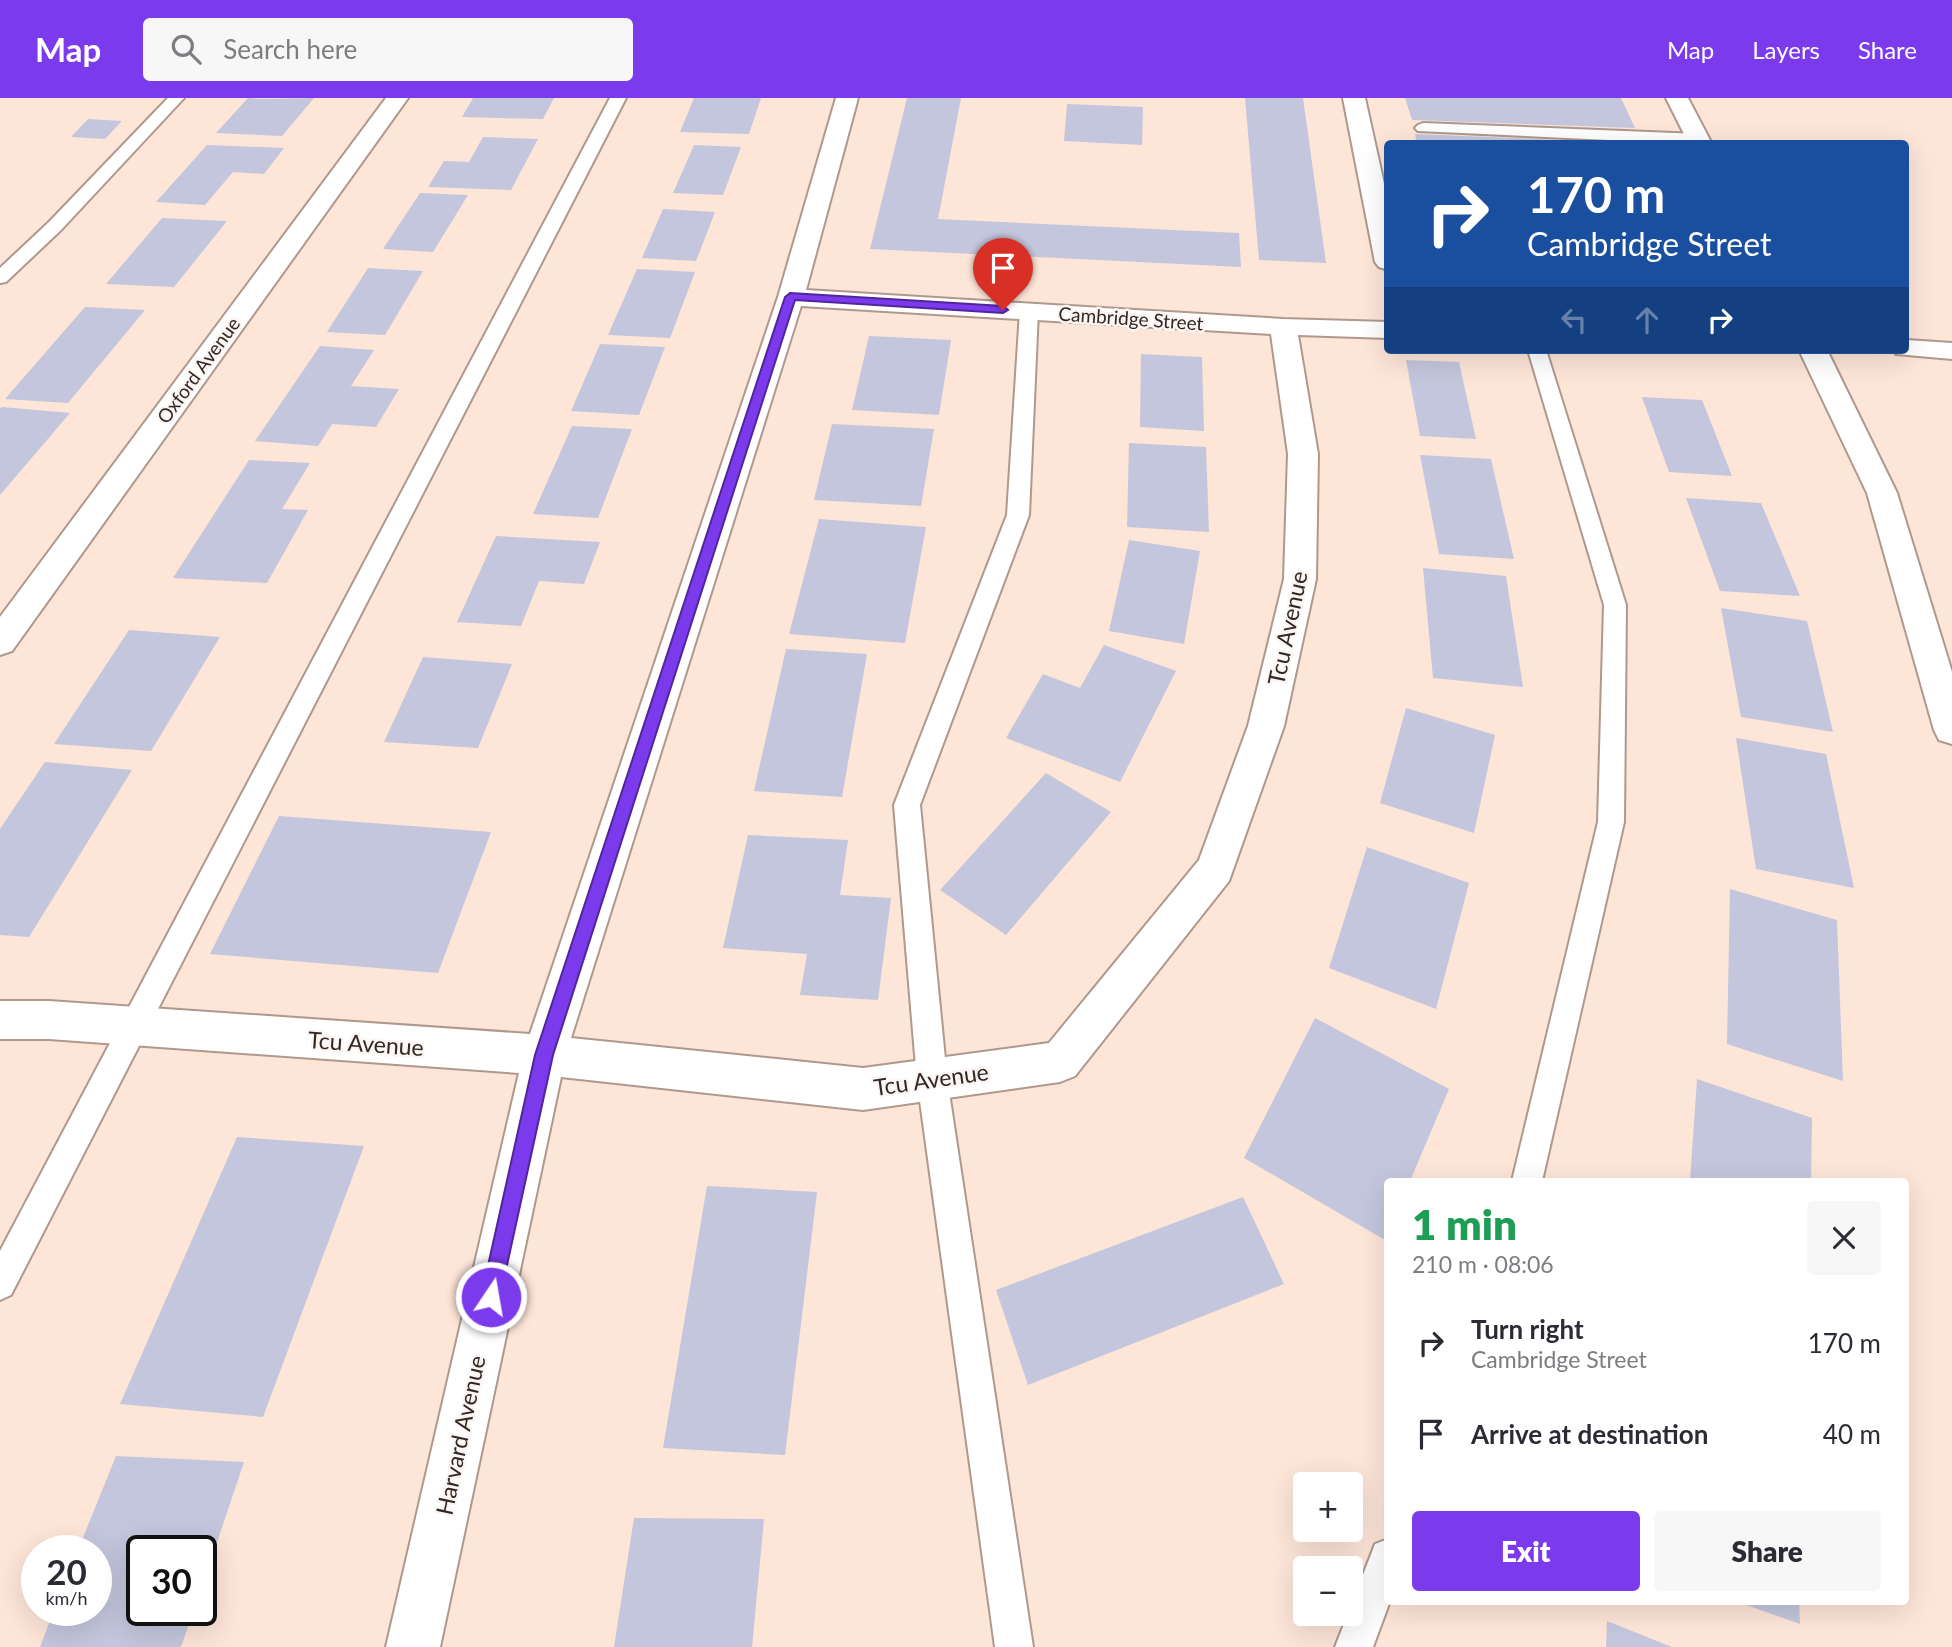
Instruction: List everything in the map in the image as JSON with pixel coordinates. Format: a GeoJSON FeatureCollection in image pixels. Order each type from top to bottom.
{"type":"FeatureCollection","features":[{"type":"Feature","properties":{"kind":"street","name":"Oxford Avenue"},"geometry":{"type":"LineString","coordinates":[[0,642],[397,98]]}},
{"type":"Feature","properties":{"kind":"street","name":"Harvard Avenue"},"geometry":{"type":"LineString","coordinates":[[413,1647],[544,1055],[790,297],[847,98]]}},
{"type":"Feature","properties":{"kind":"street"},"geometry":{"type":"LineString","coordinates":[[1354,98],[1384,242]]}},
{"type":"Feature","properties":{"kind":"street"},"geometry":{"type":"LineString","coordinates":[[1677,98],[1699,140]]}},
{"type":"Feature","properties":{"kind":"street","name":"Cambridge Street"},"geometry":{"type":"LineString","coordinates":[[790,297],[1283,327],[1384,330]]}},
{"type":"Feature","properties":{"kind":"street","name":"Tcu Avenue"},"geometry":{"type":"LineString","coordinates":[[0,1020],[49,1020],[544,1055],[863,1089],[1060,1062],[1215,869],[1266,726],[1300,579],[1303,454],[1283,327]]}},
{"type":"Feature","properties":{"kind":"street"},"geometry":{"type":"LineString","coordinates":[[1909,348],[1952,351]]}},
{"type":"Feature","properties":{"kind":"street"},"geometry":{"type":"LineString","coordinates":[[1815,354],[1882,493],[1952,730]]}},
{"type":"Feature","properties":{"kind":"lane"},"geometry":{"type":"LineString","coordinates":[[0,278],[55,226],[177,98]]}},
{"type":"Feature","properties":{"kind":"lane"},"geometry":{"type":"LineString","coordinates":[[0,1284],[618,98]]}},
{"type":"Feature","properties":{"kind":"lane"},"geometry":{"type":"LineString","coordinates":[[1423,128],[1679,140]]}},
{"type":"Feature","properties":{"kind":"lane"},"geometry":{"type":"LineString","coordinates":[[1014,1647],[932,1079],[907,805],[1018,514],[1030,311]]}},
{"type":"Feature","properties":{"kind":"lane"},"geometry":{"type":"LineString","coordinates":[[1528,1178],[1611,822],[1615,605],[1538,354]]}},
{"type":"Feature","properties":{"kind":"lane"},"geometry":{"type":"LineString","coordinates":[[1354,1647],[1384,1568]]}},
{"type":"Feature","properties":{"kind":"building"},"geometry":{"type":"Polygon","coordinates":[[[248,98],[314,98],[282,136],[216,133],[248,98]]]}},
{"type":"Feature","properties":{"kind":"building"},"geometry":{"type":"Polygon","coordinates":[[[473,98],[554,98],[543,119],[462,117],[473,98]]]}},
{"type":"Feature","properties":{"kind":"building"},"geometry":{"type":"Polygon","coordinates":[[[694,98],[761,98],[749,134],[680,132],[694,98]]]}},
{"type":"Feature","properties":{"kind":"building"},"geometry":{"type":"Polygon","coordinates":[[[907,98],[961,98],[938,219],[1239,233],[1241,267],[870,249],[907,98]]]}},
{"type":"Feature","properties":{"kind":"building"},"geometry":{"type":"Polygon","coordinates":[[[1245,98],[1303,98],[1326,263],[1259,260],[1245,98]]]}},
{"type":"Feature","properties":{"kind":"building"},"geometry":{"type":"Polygon","coordinates":[[[1405,98],[1621,98],[1635,128],[1412,120],[1405,98]]]}},
{"type":"Feature","properties":{"kind":"building"},"geometry":{"type":"Polygon","coordinates":[[[1067,104],[1143,107],[1142,145],[1064,141],[1067,104]]]}},
{"type":"Feature","properties":{"kind":"building"},"geometry":{"type":"Polygon","coordinates":[[[88,119],[122,121],[105,139],[71,137],[88,119]]]}},
{"type":"Feature","properties":{"kind":"building"},"geometry":{"type":"Polygon","coordinates":[[[1415,134],[1560,140],[1416,140],[1415,134]]]}},
{"type":"Feature","properties":{"kind":"building"},"geometry":{"type":"Polygon","coordinates":[[[483,137],[538,139],[511,190],[428,187],[444,161],[469,162],[483,137]]]}},
{"type":"Feature","properties":{"kind":"building"},"geometry":{"type":"Polygon","coordinates":[[[207,145],[284,148],[264,174],[233,172],[205,205],[156,202],[207,145]]]}},
{"type":"Feature","properties":{"kind":"building"},"geometry":{"type":"Polygon","coordinates":[[[694,145],[741,147],[723,195],[673,193],[694,145]]]}},
{"type":"Feature","properties":{"kind":"building"},"geometry":{"type":"Polygon","coordinates":[[[420,193],[468,195],[433,252],[383,249],[420,193]]]}},
{"type":"Feature","properties":{"kind":"building"},"geometry":{"type":"Polygon","coordinates":[[[663,209],[715,212],[696,261],[642,258],[663,209]]]}},
{"type":"Feature","properties":{"kind":"building"},"geometry":{"type":"Polygon","coordinates":[[[162,218],[227,221],[174,287],[106,284],[162,218]]]}},
{"type":"Feature","properties":{"kind":"building"},"geometry":{"type":"Polygon","coordinates":[[[368,268],[423,271],[385,335],[327,332],[368,268]]]}},
{"type":"Feature","properties":{"kind":"building"},"geometry":{"type":"Polygon","coordinates":[[[637,269],[695,272],[670,338],[608,335],[637,269]]]}},
{"type":"Feature","properties":{"kind":"building"},"geometry":{"type":"Polygon","coordinates":[[[85,307],[145,310],[68,403],[5,399],[85,307]]]}},
{"type":"Feature","properties":{"kind":"building"},"geometry":{"type":"Polygon","coordinates":[[[869,336],[951,340],[939,415],[852,410],[869,336]]]}},
{"type":"Feature","properties":{"kind":"building"},"geometry":{"type":"Polygon","coordinates":[[[600,344],[665,347],[639,415],[571,411],[600,344]]]}},
{"type":"Feature","properties":{"kind":"building"},"geometry":{"type":"Polygon","coordinates":[[[320,346],[374,350],[351,386],[399,389],[376,427],[332,424],[318,446],[255,441],[320,346]]]}},
{"type":"Feature","properties":{"kind":"building"},"geometry":{"type":"Polygon","coordinates":[[[1141,354],[1202,357],[1204,431],[1140,427],[1141,354]]]}},
{"type":"Feature","properties":{"kind":"building"},"geometry":{"type":"Polygon","coordinates":[[[1406,360],[1459,362],[1476,439],[1420,436],[1406,360]]]}},
{"type":"Feature","properties":{"kind":"building"},"geometry":{"type":"Polygon","coordinates":[[[1642,397],[1702,400],[1732,476],[1669,472],[1642,397]]]}},
{"type":"Feature","properties":{"kind":"building"},"geometry":{"type":"Polygon","coordinates":[[[2,407],[70,413],[0,495],[0,409],[2,407]]]}},
{"type":"Feature","properties":{"kind":"building"},"geometry":{"type":"Polygon","coordinates":[[[832,424],[934,429],[921,506],[814,500],[832,424]]]}},
{"type":"Feature","properties":{"kind":"building"},"geometry":{"type":"Polygon","coordinates":[[[572,426],[632,429],[598,518],[533,514],[572,426]]]}},
{"type":"Feature","properties":{"kind":"building"},"geometry":{"type":"Polygon","coordinates":[[[1129,443],[1206,447],[1209,532],[1127,527],[1129,443]]]}},
{"type":"Feature","properties":{"kind":"building"},"geometry":{"type":"Polygon","coordinates":[[[1420,455],[1491,459],[1514,559],[1439,554],[1420,455]]]}},
{"type":"Feature","properties":{"kind":"building"},"geometry":{"type":"Polygon","coordinates":[[[249,460],[310,463],[282,509],[308,510],[267,583],[173,578],[249,460]]]}},
{"type":"Feature","properties":{"kind":"building"},"geometry":{"type":"Polygon","coordinates":[[[1686,498],[1761,503],[1800,596],[1720,591],[1686,498]]]}},
{"type":"Feature","properties":{"kind":"building"},"geometry":{"type":"Polygon","coordinates":[[[819,519],[926,527],[905,643],[789,634],[819,519]]]}},
{"type":"Feature","properties":{"kind":"building"},"geometry":{"type":"Polygon","coordinates":[[[496,536],[600,542],[584,584],[539,581],[521,626],[457,622],[496,536]]]}},
{"type":"Feature","properties":{"kind":"building"},"geometry":{"type":"Polygon","coordinates":[[[1129,540],[1200,551],[1184,644],[1109,631],[1129,540]]]}},
{"type":"Feature","properties":{"kind":"building"},"geometry":{"type":"Polygon","coordinates":[[[1423,568],[1506,576],[1523,687],[1433,678],[1423,568]]]}},
{"type":"Feature","properties":{"kind":"building"},"geometry":{"type":"Polygon","coordinates":[[[1721,608],[1807,621],[1833,732],[1741,717],[1721,608]]]}},
{"type":"Feature","properties":{"kind":"building"},"geometry":{"type":"Polygon","coordinates":[[[129,630],[220,637],[151,751],[54,744],[129,630]]]}},
{"type":"Feature","properties":{"kind":"building"},"geometry":{"type":"Polygon","coordinates":[[[1104,645],[1176,671],[1120,782],[1006,738],[1043,674],[1080,688],[1104,645]]]}},
{"type":"Feature","properties":{"kind":"building"},"geometry":{"type":"Polygon","coordinates":[[[786,649],[867,654],[842,797],[754,791],[786,649]]]}},
{"type":"Feature","properties":{"kind":"building"},"geometry":{"type":"Polygon","coordinates":[[[423,657],[512,664],[478,748],[384,742],[423,657]]]}},
{"type":"Feature","properties":{"kind":"building"},"geometry":{"type":"Polygon","coordinates":[[[1406,708],[1495,735],[1474,833],[1380,803],[1406,708]]]}},
{"type":"Feature","properties":{"kind":"building"},"geometry":{"type":"Polygon","coordinates":[[[1736,738],[1826,754],[1854,888],[1756,869],[1736,738]]]}},
{"type":"Feature","properties":{"kind":"building"},"geometry":{"type":"Polygon","coordinates":[[[45,762],[132,770],[29,937],[0,935],[0,829],[45,762]]]}},
{"type":"Feature","properties":{"kind":"building"},"geometry":{"type":"Polygon","coordinates":[[[1046,773],[1111,812],[1006,935],[940,890],[1046,773]]]}},
{"type":"Feature","properties":{"kind":"building"},"geometry":{"type":"Polygon","coordinates":[[[279,816],[491,832],[438,973],[210,954],[279,816]]]}},
{"type":"Feature","properties":{"kind":"building"},"geometry":{"type":"Polygon","coordinates":[[[748,835],[848,840],[840,895],[891,898],[878,1000],[800,995],[807,954],[723,948],[748,835]]]}},
{"type":"Feature","properties":{"kind":"building"},"geometry":{"type":"Polygon","coordinates":[[[1367,847],[1469,883],[1436,1009],[1329,968],[1367,847]]]}},
{"type":"Feature","properties":{"kind":"building"},"geometry":{"type":"Polygon","coordinates":[[[1730,889],[1837,920],[1843,1081],[1727,1044],[1730,889]]]}},
{"type":"Feature","properties":{"kind":"building"},"geometry":{"type":"Polygon","coordinates":[[[1315,1018],[1449,1089],[1411,1178],[1384,1178],[1384,1239],[1244,1158],[1315,1018]]]}},
{"type":"Feature","properties":{"kind":"building"},"geometry":{"type":"Polygon","coordinates":[[[1697,1079],[1812,1118],[1811,1178],[1690,1178],[1697,1079]]]}},
{"type":"Feature","properties":{"kind":"building"},"geometry":{"type":"Polygon","coordinates":[[[237,1137],[364,1146],[263,1417],[120,1404],[237,1137]]]}},
{"type":"Feature","properties":{"kind":"building"},"geometry":{"type":"Polygon","coordinates":[[[707,1186],[817,1192],[785,1455],[663,1448],[707,1186]]]}},
{"type":"Feature","properties":{"kind":"building"},"geometry":{"type":"Polygon","coordinates":[[[1243,1197],[1284,1284],[1028,1385],[996,1290],[1243,1197]]]}},
{"type":"Feature","properties":{"kind":"building"},"geometry":{"type":"Polygon","coordinates":[[[116,1456],[244,1462],[217,1542],[217,1535],[126,1535],[126,1626],[188,1626],[181,1647],[40,1647],[48,1626],[112,1626],[112,1535],[84,1535],[116,1456]]]}},
{"type":"Feature","properties":{"kind":"building"},"geometry":{"type":"Polygon","coordinates":[[[634,1518],[764,1519],[752,1647],[614,1647],[634,1518]]]}},
{"type":"Feature","properties":{"kind":"building"},"geometry":{"type":"Polygon","coordinates":[[[1746,1605],[1799,1605],[1800,1624],[1746,1605]]]}},
{"type":"Feature","properties":{"kind":"building"},"geometry":{"type":"Polygon","coordinates":[[[1607,1621],[1672,1647],[1606,1647],[1607,1621]]]}},
{"type":"Feature","properties":{"kind":"route"},"geometry":{"type":"LineString","coordinates":[[491,1297],[544,1055],[790,297],[1003,310]]}}]}
